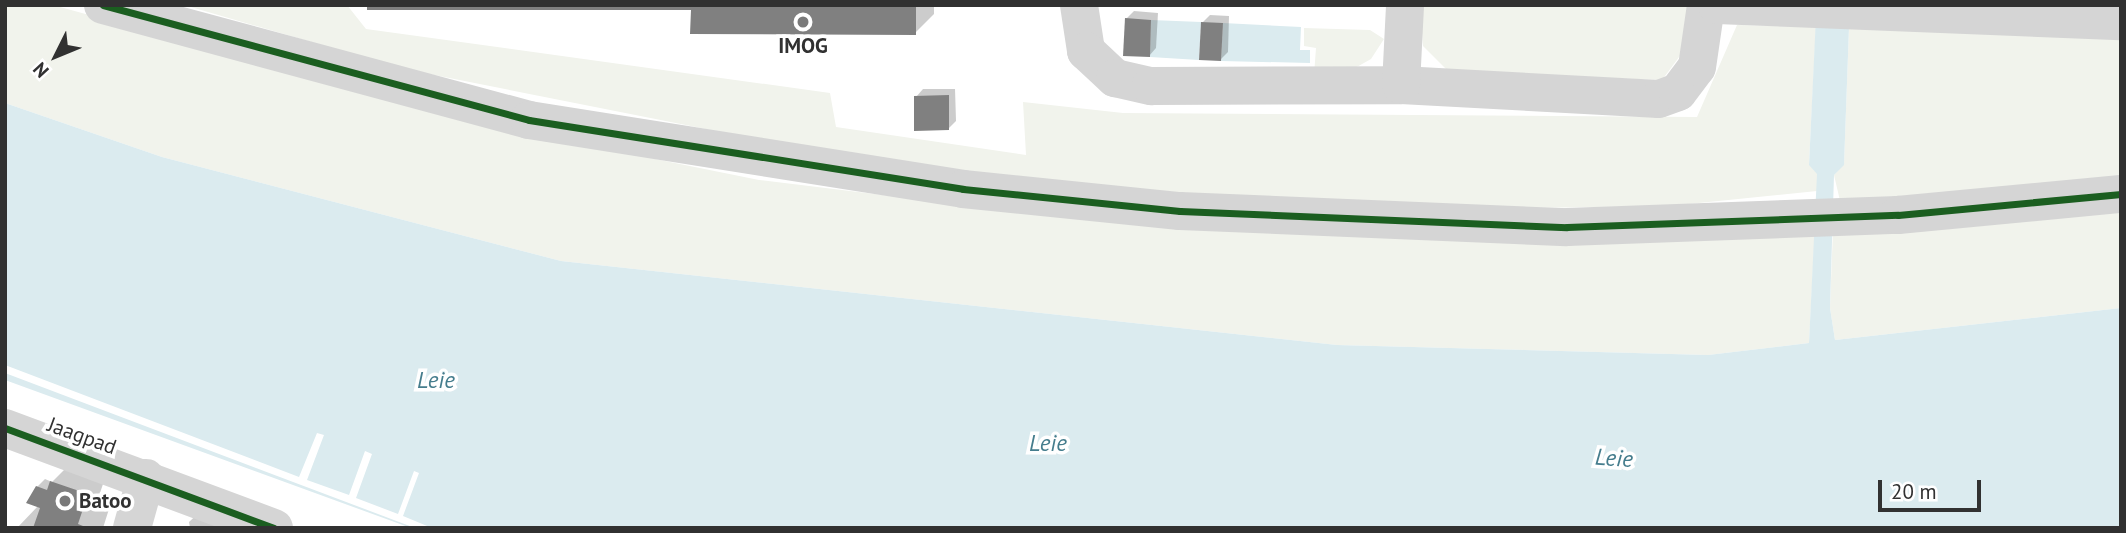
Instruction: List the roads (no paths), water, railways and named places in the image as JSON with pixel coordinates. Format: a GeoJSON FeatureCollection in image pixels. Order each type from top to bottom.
{"type":"FeatureCollection","features":[{"type":"Feature","properties":{"kind":"street"},"geometry":{"type":"LineString","coordinates":[[103,5],[529,120],[963,189],[1180,211],[1372,222],[1567,227],[1825,218],[2121,194]]}},
{"type":"Feature","properties":{"kind":"street"},"geometry":{"type":"LineString","coordinates":[[1079,5],[1086,51],[1115,78],[1151,86],[1401,85],[1659,99],[1678,92],[1697,67],[1706,5]]}},
{"type":"Feature","properties":{"kind":"street"},"geometry":{"type":"LineString","coordinates":[[1401,85],[1405,5]]}},
{"type":"Feature","properties":{"kind":"street"},"geometry":{"type":"LineString","coordinates":[[1717,5],[2121,21]]}},
{"type":"Feature","properties":{"kind":"street","name":"Jaagpad"},"geometry":{"type":"LineString","coordinates":[[5,428],[146,478],[274,528]]}},
{"type":"Feature","properties":{"kind":"street"},"geometry":{"type":"LineString","coordinates":[[132,528],[146,478]]}},
{"type":"Feature","properties":{"kind":"water","name":"Leie"},"geometry":{"type":"Polygon","coordinates":[[[1816,16],[1849,28],[1844,165],[1834,175],[1830,308],[1835,340],[2121,308],[2121,528],[411,528],[5,380],[5,103],[162,157],[561,261],[1337,345],[1708,355],[1809,343],[1817,174],[1809,165],[1816,16]]]}},
{"type":"Feature","properties":{"kind":"water"},"geometry":{"type":"Polygon","coordinates":[[[1151,20],[1201,22],[1199,60],[1150,57],[1151,20]]]}},
{"type":"Feature","properties":{"kind":"water"},"geometry":{"type":"Polygon","coordinates":[[[1223,23],[1301,27],[1300,50],[1310,50],[1310,63],[1221,61],[1223,23]]]}},
{"type":"Feature","properties":{"kind":"place","name":"IMOG"},"geometry":{"type":"Point","coordinates":[803,22]}},
{"type":"Feature","properties":{"kind":"place","name":"Batoo"},"geometry":{"type":"Point","coordinates":[65,501]}}]}
